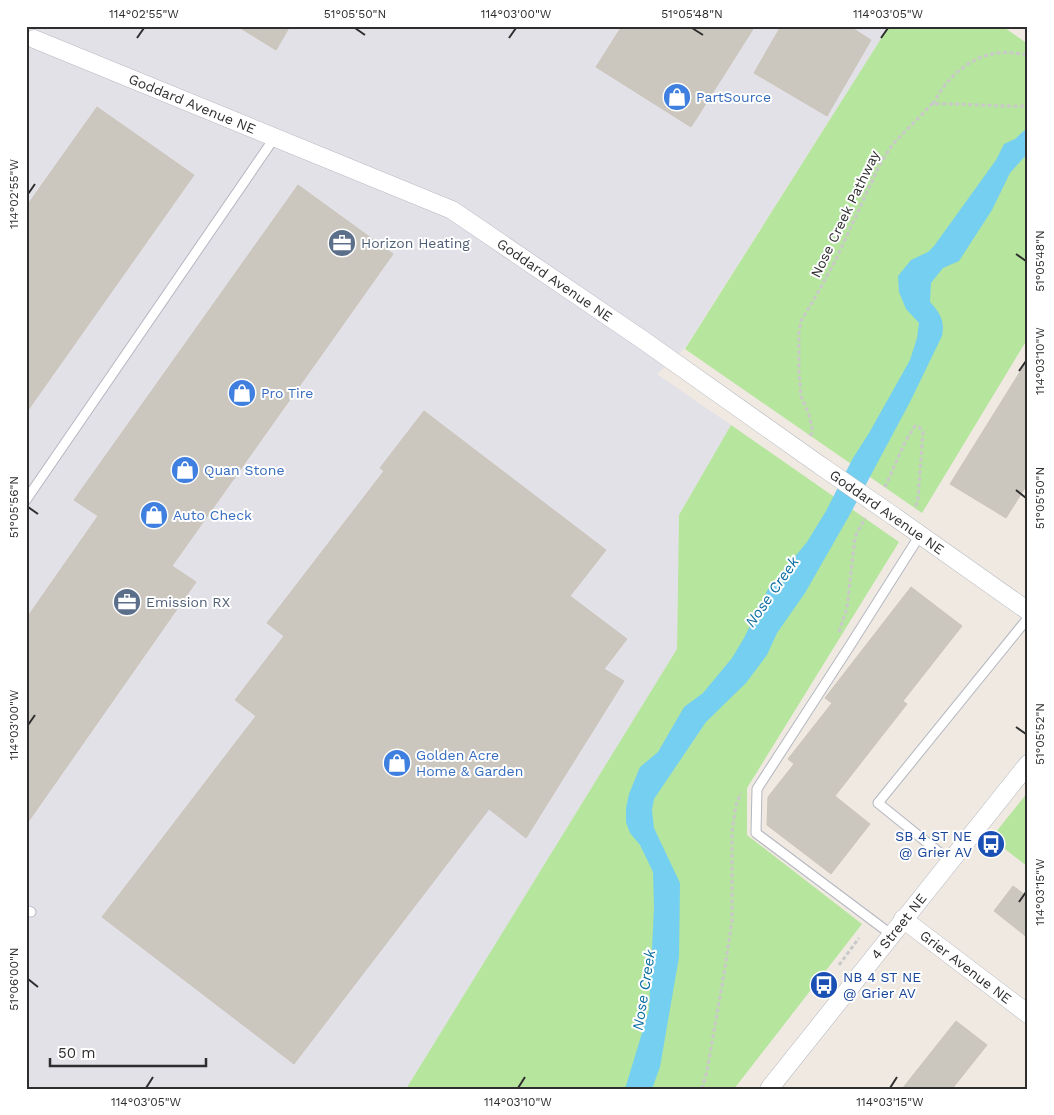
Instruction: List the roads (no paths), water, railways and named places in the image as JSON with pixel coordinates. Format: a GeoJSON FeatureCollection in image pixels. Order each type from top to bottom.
{"type":"FeatureCollection","features":[{"type":"Feature","properties":{"kind":"street","name":"Goddard Avenue NE"},"geometry":{"type":"LineString","coordinates":[[34,38],[452,210],[643,340],[1028,611]]}},
{"type":"Feature","properties":{"kind":"street","name":"4 Street NE"},"geometry":{"type":"LineString","coordinates":[[769,1089],[1028,764]]}},
{"type":"Feature","properties":{"kind":"street","name":"Grier Avenue NE"},"geometry":{"type":"LineString","coordinates":[[903,919],[1028,1014]]}},
{"type":"Feature","properties":{"kind":"lane"},"geometry":{"type":"LineString","coordinates":[[26,500],[275,137]]}},
{"type":"Feature","properties":{"kind":"lane"},"geometry":{"type":"LineString","coordinates":[[892,935],[756,833],[757,789],[920,536]]}},
{"type":"Feature","properties":{"kind":"lane"},"geometry":{"type":"LineString","coordinates":[[950,860],[878,802],[1028,618]]}},
{"type":"Feature","properties":{"kind":"water","name":"Nose Creek"},"geometry":{"type":"Polygon","coordinates":[[[1028,127],[1028,153],[1010,173],[992,210],[959,261],[943,268],[931,283],[930,302],[941,317],[943,325],[942,336],[910,402],[849,516],[805,593],[777,633],[767,655],[746,683],[706,722],[654,799],[652,810],[654,828],[680,883],[679,957],[660,1067],[652,1089],[625,1089],[649,1010],[654,908],[653,872],[640,845],[630,833],[626,822],[629,794],[640,767],[658,752],[684,707],[703,693],[732,658],[768,589],[807,542],[826,511],[853,458],[910,360],[917,338],[919,323],[906,309],[899,292],[898,276],[911,260],[928,252],[934,246],[996,160],[1004,144],[1015,139],[1028,127]]]}},
{"type":"Feature","properties":{"kind":"place","name":"PartSource"},"geometry":{"type":"Point","coordinates":[677,97]}},
{"type":"Feature","properties":{"kind":"place","name":"Horizon Heating"},"geometry":{"type":"Point","coordinates":[342,243]}},
{"type":"Feature","properties":{"kind":"place","name":"Pro Tire"},"geometry":{"type":"Point","coordinates":[242,393]}},
{"type":"Feature","properties":{"kind":"place","name":"Quan Stone"},"geometry":{"type":"Point","coordinates":[185,470]}},
{"type":"Feature","properties":{"kind":"place","name":"Auto Check"},"geometry":{"type":"Point","coordinates":[154,515]}},
{"type":"Feature","properties":{"kind":"place","name":"Emission RX"},"geometry":{"type":"Point","coordinates":[127,602]}},
{"type":"Feature","properties":{"kind":"place","name":"Golden Acre Home & Garden"},"geometry":{"type":"Point","coordinates":[397,763]}},
{"type":"Feature","properties":{"kind":"place","name":"SB 4 ST NE @ Grier AV"},"geometry":{"type":"Point","coordinates":[991,844]}},
{"type":"Feature","properties":{"kind":"place","name":"NB 4 ST NE @ Grier AV"},"geometry":{"type":"Point","coordinates":[824,985]}}]}
